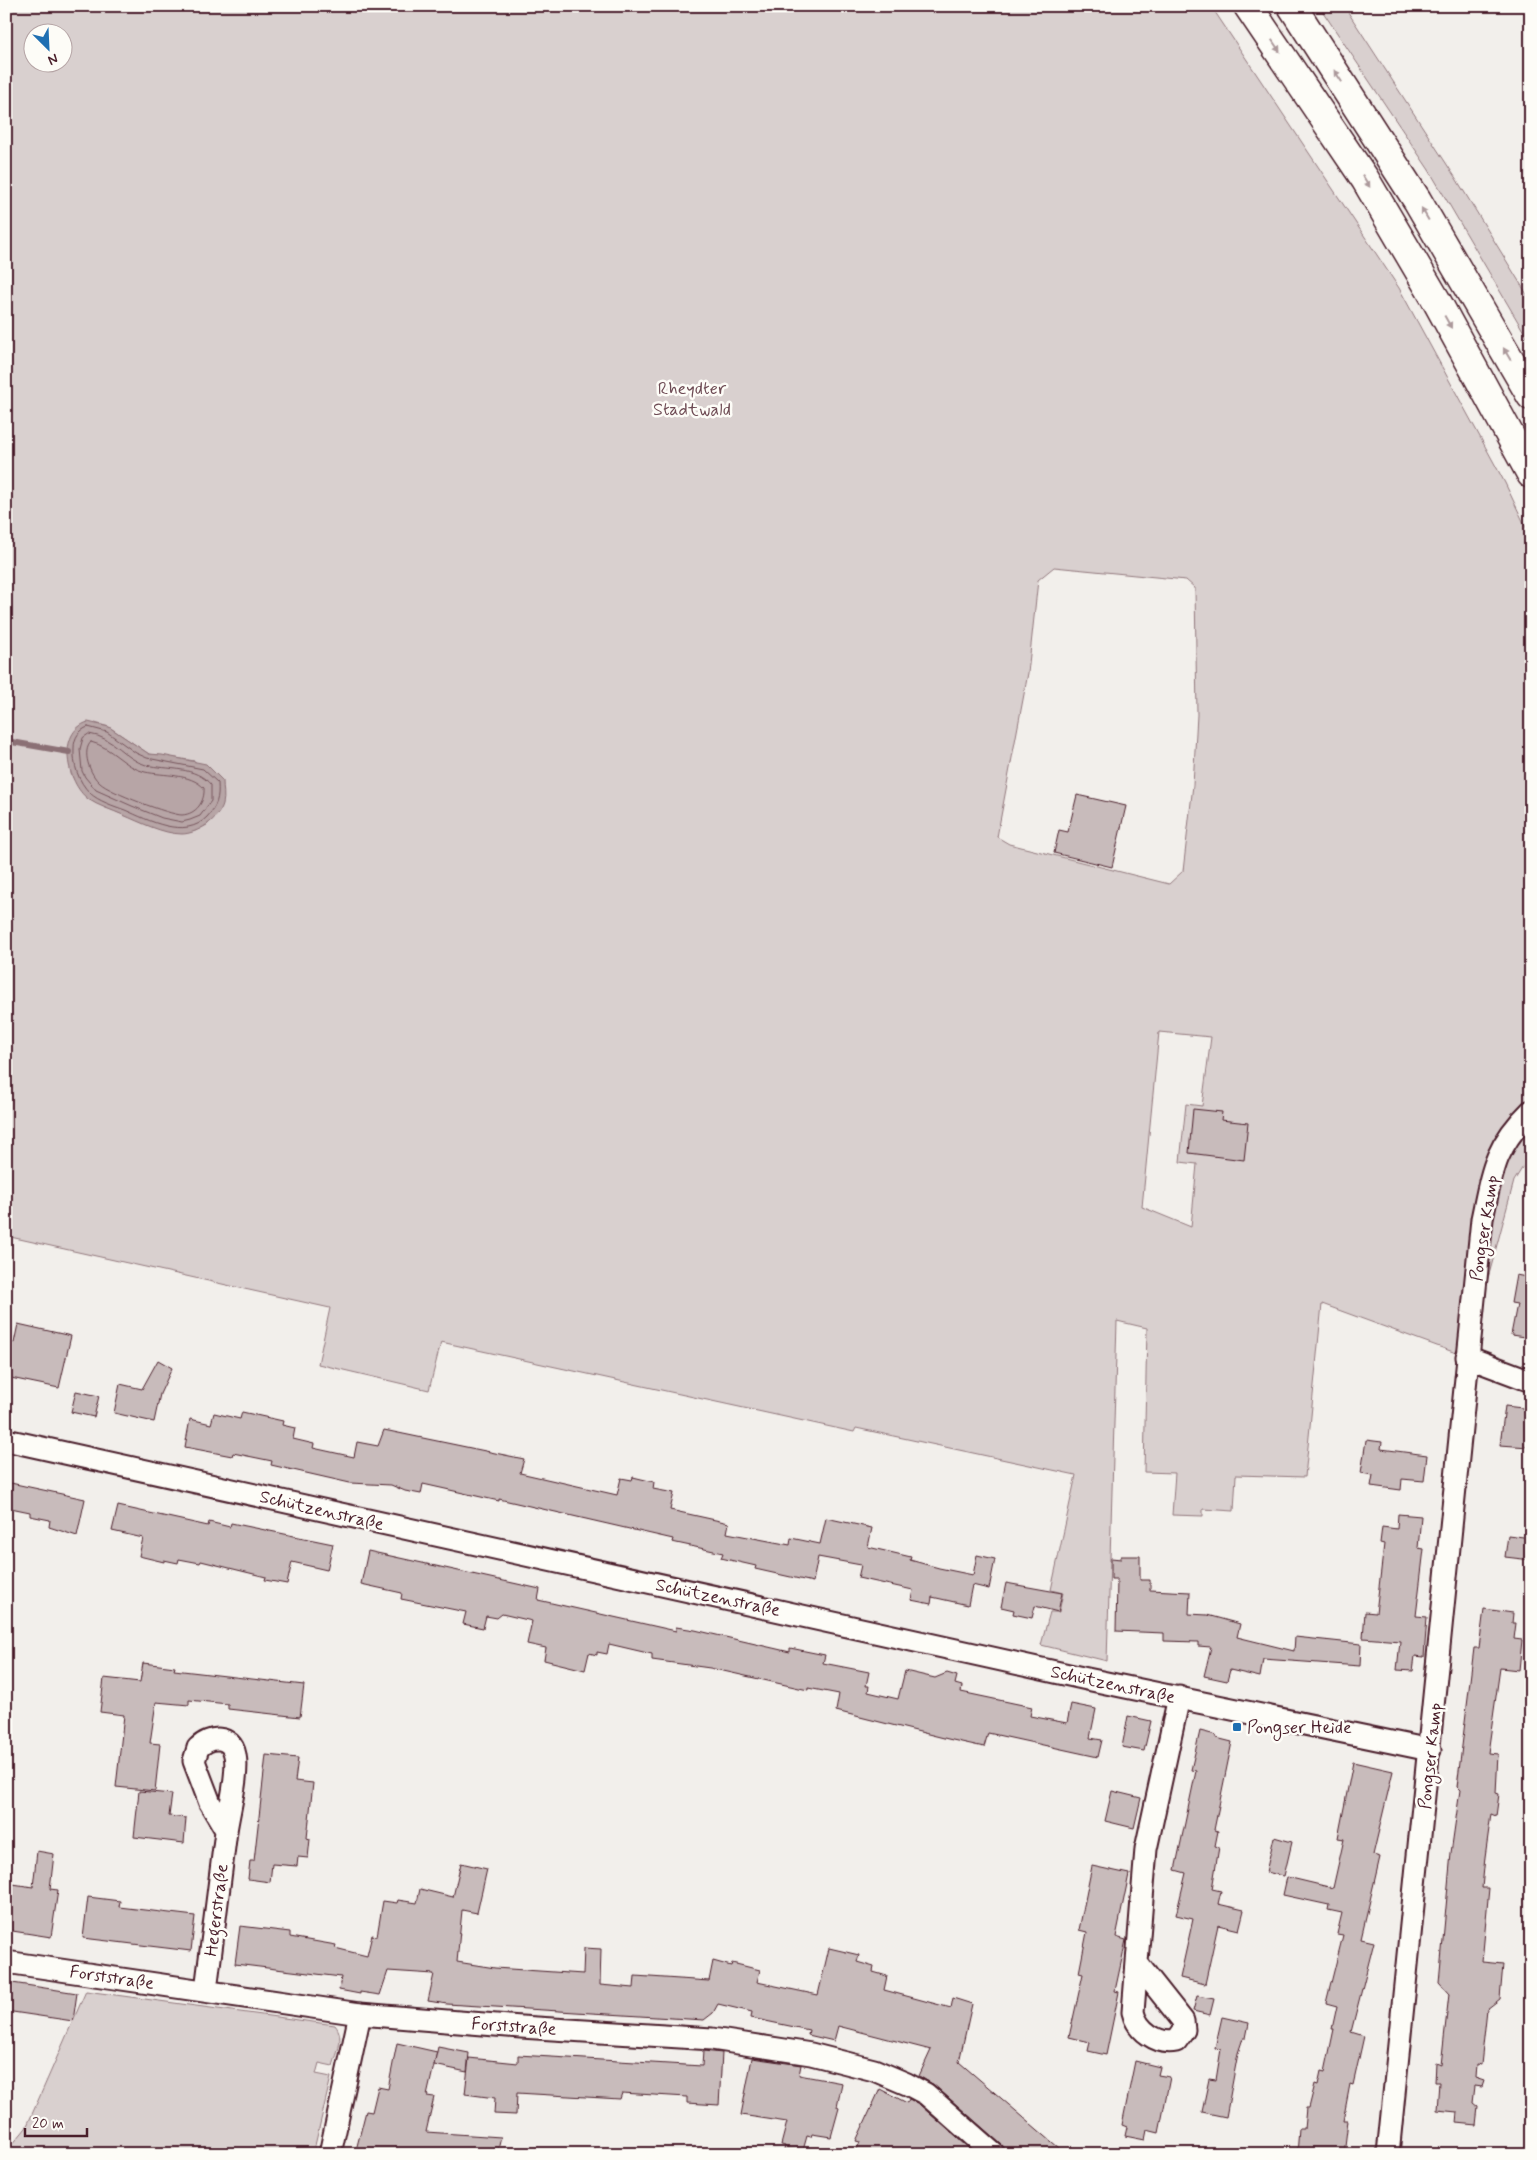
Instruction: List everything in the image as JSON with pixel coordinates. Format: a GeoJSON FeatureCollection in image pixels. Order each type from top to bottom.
{"type":"FeatureCollection","features":[{"type":"Feature","properties":{"kind":"highway"},"geometry":{"type":"LineString","coordinates":[[1248,6],[1365,179],[1434,298],[1531,474]]}},
{"type":"Feature","properties":{"kind":"highway"},"geometry":{"type":"LineString","coordinates":[[1292,6],[1417,200],[1531,396]]}},
{"type":"Feature","properties":{"kind":"street","name":"Pongser Kamp"},"geometry":{"type":"LineString","coordinates":[[1388,2154],[1482,1219],[1492,1168],[1516,1125],[1531,1112]]}},
{"type":"Feature","properties":{"kind":"street"},"geometry":{"type":"LineString","coordinates":[[1467,1357],[1531,1381]]}},
{"type":"Feature","properties":{"kind":"street","name":"Schützenstraße"},"geometry":{"type":"LineString","coordinates":[[6,1440],[1058,1672],[1430,1750]]}},
{"type":"Feature","properties":{"kind":"street"},"geometry":{"type":"LineString","coordinates":[[1137,1964],[1146,1850],[1179,1697]]}},
{"type":"Feature","properties":{"kind":"street","name":"Hegerstraße"},"geometry":{"type":"LineString","coordinates":[[206,1990],[226,1830]]}},
{"type":"Feature","properties":{"kind":"street","name":"Forststraße"},"geometry":{"type":"LineString","coordinates":[[6,1962],[360,2014],[521,2027],[712,2039],[810,2054],[874,2070],[926,2094],[994,2154]]}},
{"type":"Feature","properties":{"kind":"street"},"geometry":{"type":"LineString","coordinates":[[330,2154],[360,2014]]}},
{"type":"Feature","properties":{"kind":"green space","name":"Rheydter Stadtwald"},"geometry":{"type":"Polygon","coordinates":[[[6,6],[1211,6],[1399,288],[1505,483],[1531,538],[1531,1154],[1514,1181],[1467,1357],[1322,1304],[1305,1477],[1236,1475],[1234,1511],[1203,1509],[1203,1516],[1172,1515],[1175,1473],[1144,1472],[1147,1328],[1117,1321],[1107,1661],[1041,1645],[1050,1612],[1059,1612],[1063,1593],[1051,1590],[1076,1475],[856,1428],[854,1432],[441,1342],[429,1390],[318,1364],[330,1308],[6,1236],[6,6]],[[1054,567],[1038,580],[1028,673],[997,837],[1009,844],[1169,884],[1183,871],[1193,785],[1197,715],[1195,588],[1186,580],[1054,567]],[[95,723],[69,749],[71,774],[88,799],[159,829],[195,831],[207,825],[215,816],[195,761],[149,754],[109,727],[95,723]],[[1159,1032],[1142,1207],[1191,1227],[1197,1164],[1180,1162],[1186,1104],[1202,1106],[1211,1037],[1159,1032]]]}},
{"type":"Feature","properties":{"kind":"green space"},"geometry":{"type":"Polygon","coordinates":[[[1319,6],[1344,6],[1457,180],[1531,301],[1531,344],[1429,170],[1319,6]]]}},
{"type":"Feature","properties":{"kind":"green space"},"geometry":{"type":"Polygon","coordinates":[[[86,1991],[335,2025],[340,2040],[333,2066],[319,2063],[316,2074],[331,2077],[313,2154],[9,2154],[12,2145],[26,2128],[86,1991]]]}},
{"type":"Feature","properties":{"kind":"water"},"geometry":{"type":"Polygon","coordinates":[[[88,722],[109,727],[149,754],[206,764],[223,781],[224,801],[221,810],[207,825],[182,834],[152,827],[88,799],[81,792],[70,770],[68,747],[72,736],[78,728],[88,722]]]}},
{"type":"Feature","properties":{"kind":"building"},"geometry":{"type":"Polygon","coordinates":[[[1077,795],[1126,806],[1112,867],[1054,853],[1059,830],[1068,832],[1077,795]]]}},
{"type":"Feature","properties":{"kind":"building"},"geometry":{"type":"Polygon","coordinates":[[[1193,1109],[1222,1112],[1221,1120],[1248,1123],[1244,1160],[1189,1153],[1193,1109]]]}},
{"type":"Feature","properties":{"kind":"building"},"geometry":{"type":"Polygon","coordinates":[[[1516,1275],[1531,1278],[1531,1338],[1511,1335],[1517,1304],[1511,1303],[1516,1275]]]}},
{"type":"Feature","properties":{"kind":"building"},"geometry":{"type":"Polygon","coordinates":[[[18,1324],[71,1336],[59,1388],[6,1377],[10,1358],[6,1357],[6,1341],[14,1343],[18,1324]]]}},
{"type":"Feature","properties":{"kind":"building"},"geometry":{"type":"Polygon","coordinates":[[[158,1360],[172,1368],[160,1394],[154,1422],[114,1413],[120,1384],[142,1389],[158,1360]]]}},
{"type":"Feature","properties":{"kind":"building"},"geometry":{"type":"Polygon","coordinates":[[[76,1391],[99,1396],[94,1417],[71,1412],[76,1391]]]}},
{"type":"Feature","properties":{"kind":"building"},"geometry":{"type":"Polygon","coordinates":[[[1505,1406],[1531,1409],[1529,1447],[1500,1445],[1505,1406]]]}},
{"type":"Feature","properties":{"kind":"building"},"geometry":{"type":"Polygon","coordinates":[[[242,1412],[283,1421],[282,1425],[295,1428],[293,1439],[314,1444],[313,1448],[354,1457],[357,1442],[378,1446],[384,1430],[524,1459],[520,1473],[617,1495],[621,1478],[632,1480],[633,1477],[654,1482],[653,1489],[674,1493],[670,1510],[729,1523],[727,1533],[790,1545],[791,1538],[820,1544],[826,1518],[872,1528],[868,1547],[911,1557],[910,1560],[939,1568],[973,1575],[977,1555],[995,1559],[989,1589],[972,1585],[968,1605],[932,1597],[931,1604],[911,1600],[913,1590],[858,1578],[861,1565],[818,1557],[813,1582],[755,1569],[756,1566],[721,1558],[723,1553],[672,1542],[673,1539],[499,1499],[499,1501],[423,1484],[421,1494],[405,1491],[391,1485],[350,1483],[271,1465],[272,1461],[233,1453],[232,1456],[185,1447],[190,1419],[211,1424],[214,1413],[240,1419],[242,1412]]]}},
{"type":"Feature","properties":{"kind":"building"},"geometry":{"type":"Polygon","coordinates":[[[1366,1440],[1382,1442],[1381,1449],[1427,1455],[1424,1481],[1402,1479],[1401,1490],[1371,1486],[1373,1475],[1361,1473],[1366,1440]]]}},
{"type":"Feature","properties":{"kind":"building"},"geometry":{"type":"Polygon","coordinates":[[[6,1482],[85,1499],[77,1536],[49,1527],[50,1520],[30,1516],[30,1512],[6,1507],[6,1482]]]}},
{"type":"Feature","properties":{"kind":"building"},"geometry":{"type":"Polygon","coordinates":[[[118,1506],[208,1526],[209,1522],[230,1527],[231,1523],[333,1544],[327,1570],[292,1562],[287,1584],[265,1580],[266,1577],[201,1561],[200,1563],[179,1559],[178,1563],[164,1560],[164,1562],[139,1556],[143,1538],[112,1531],[118,1506]]]}},
{"type":"Feature","properties":{"kind":"building"},"geometry":{"type":"Polygon","coordinates":[[[1398,1514],[1421,1516],[1418,1548],[1424,1549],[1416,1616],[1427,1617],[1424,1657],[1415,1656],[1413,1671],[1397,1670],[1400,1641],[1363,1638],[1365,1612],[1376,1613],[1384,1544],[1380,1543],[1382,1527],[1397,1529],[1398,1514]]]}},
{"type":"Feature","properties":{"kind":"building"},"geometry":{"type":"Polygon","coordinates":[[[1508,1535],[1531,1538],[1531,1560],[1505,1557],[1508,1535]]]}},
{"type":"Feature","properties":{"kind":"building"},"geometry":{"type":"Polygon","coordinates":[[[368,1551],[540,1589],[538,1600],[676,1631],[676,1627],[695,1630],[790,1652],[790,1648],[825,1655],[823,1663],[869,1672],[866,1686],[869,1686],[868,1692],[898,1699],[905,1671],[935,1678],[947,1673],[957,1676],[955,1684],[962,1686],[961,1692],[1032,1707],[1030,1716],[1067,1723],[1071,1704],[1096,1709],[1090,1738],[1102,1740],[1098,1757],[988,1733],[984,1747],[948,1739],[836,1711],[839,1694],[808,1688],[808,1690],[710,1668],[652,1660],[652,1654],[609,1644],[607,1654],[597,1652],[597,1655],[589,1653],[585,1670],[544,1660],[546,1648],[527,1644],[532,1621],[502,1614],[497,1618],[486,1616],[483,1628],[463,1624],[466,1612],[401,1599],[402,1593],[361,1584],[368,1551]]]}},
{"type":"Feature","properties":{"kind":"building"},"geometry":{"type":"Polygon","coordinates":[[[1121,1556],[1140,1556],[1140,1580],[1150,1580],[1150,1590],[1190,1592],[1189,1614],[1207,1615],[1240,1624],[1237,1637],[1294,1651],[1295,1637],[1361,1644],[1360,1666],[1263,1659],[1260,1677],[1230,1670],[1227,1681],[1204,1676],[1211,1647],[1198,1646],[1198,1642],[1164,1641],[1164,1633],[1116,1631],[1117,1579],[1111,1579],[1111,1558],[1121,1559],[1121,1556]]]}},
{"type":"Feature","properties":{"kind":"building"},"geometry":{"type":"Polygon","coordinates":[[[1006,1583],[1062,1593],[1058,1612],[1035,1606],[1032,1618],[1013,1614],[1014,1610],[1001,1607],[1006,1583]]]}},
{"type":"Feature","properties":{"kind":"building"},"geometry":{"type":"Polygon","coordinates":[[[1484,1609],[1513,1613],[1512,1623],[1516,1623],[1514,1639],[1522,1640],[1519,1670],[1500,1668],[1488,1753],[1498,1754],[1496,1793],[1499,1794],[1496,1816],[1491,1814],[1485,1857],[1482,1888],[1489,1888],[1482,1962],[1503,1964],[1500,1999],[1487,2009],[1481,2065],[1476,2064],[1475,2078],[1484,2081],[1482,2087],[1475,2086],[1473,2103],[1478,2107],[1476,2125],[1456,2123],[1457,2112],[1437,2110],[1439,2082],[1435,2082],[1436,2063],[1441,2065],[1449,1994],[1439,1983],[1451,1853],[1460,1790],[1457,1787],[1474,1648],[1479,1648],[1484,1609]]]}},
{"type":"Feature","properties":{"kind":"building"},"geometry":{"type":"Polygon","coordinates":[[[143,1663],[175,1667],[174,1670],[304,1685],[300,1717],[228,1709],[228,1704],[189,1700],[189,1705],[156,1702],[150,1743],[160,1744],[155,1791],[116,1787],[124,1715],[100,1712],[104,1678],[140,1682],[143,1663]]]}},
{"type":"Feature","properties":{"kind":"building"},"geometry":{"type":"Polygon","coordinates":[[[1128,1716],[1151,1721],[1144,1751],[1122,1747],[1128,1716]]]}},
{"type":"Feature","properties":{"kind":"building"},"geometry":{"type":"Polygon","coordinates":[[[1200,1731],[1232,1742],[1214,1830],[1218,1831],[1215,1846],[1219,1847],[1212,1889],[1221,1891],[1218,1904],[1244,1910],[1239,1930],[1218,1925],[1205,1984],[1180,1978],[1193,1919],[1176,1915],[1186,1873],[1175,1870],[1196,1771],[1191,1770],[1200,1731]]]}},
{"type":"Feature","properties":{"kind":"building"},"geometry":{"type":"Polygon","coordinates":[[[266,1755],[298,1758],[295,1781],[313,1783],[307,1838],[310,1839],[308,1858],[298,1857],[297,1866],[272,1864],[270,1882],[248,1879],[250,1861],[254,1861],[266,1755]]]}},
{"type":"Feature","properties":{"kind":"building"},"geometry":{"type":"Polygon","coordinates":[[[1353,1762],[1393,1771],[1373,1855],[1380,1857],[1361,1939],[1374,1942],[1351,2032],[1364,2036],[1353,2085],[1350,2084],[1343,2121],[1348,2121],[1344,2154],[1297,2154],[1299,2129],[1304,2129],[1306,2108],[1309,2108],[1315,2084],[1318,2085],[1321,2071],[1325,2072],[1334,2029],[1332,2029],[1337,2006],[1326,2003],[1343,1935],[1337,1934],[1342,1913],[1328,1910],[1329,1905],[1283,1895],[1287,1877],[1333,1888],[1344,1839],[1338,1838],[1353,1762]]]}},
{"type":"Feature","properties":{"kind":"building"},"geometry":{"type":"Polygon","coordinates":[[[139,1791],[172,1794],[169,1816],[186,1818],[184,1843],[134,1837],[139,1791]]]}},
{"type":"Feature","properties":{"kind":"building"},"geometry":{"type":"Polygon","coordinates":[[[1112,1791],[1141,1798],[1134,1828],[1105,1821],[1112,1791]]]}},
{"type":"Feature","properties":{"kind":"building"},"geometry":{"type":"Polygon","coordinates":[[[1274,1837],[1292,1842],[1284,1876],[1266,1872],[1274,1837]]]}},
{"type":"Feature","properties":{"kind":"building"},"geometry":{"type":"Polygon","coordinates":[[[37,1851],[54,1854],[50,1889],[58,1890],[51,1937],[6,1930],[6,1883],[33,1887],[37,1851]]]}},
{"type":"Feature","properties":{"kind":"building"},"geometry":{"type":"Polygon","coordinates":[[[461,1863],[487,1869],[477,1913],[462,1910],[457,1962],[495,1968],[583,1974],[584,1948],[601,1949],[600,1985],[634,1988],[635,1976],[709,1981],[713,1961],[731,1966],[732,1963],[760,1970],[757,1982],[818,1995],[829,1948],[859,1955],[857,1962],[874,1967],[873,1972],[887,1976],[884,1990],[951,2008],[953,1998],[972,2004],[959,2062],[1066,2154],[1006,2154],[1002,2145],[934,2085],[919,2076],[931,2050],[838,2026],[834,2041],[808,2035],[809,2030],[751,2018],[752,2012],[718,2004],[713,2013],[704,2020],[447,2004],[428,2001],[434,1974],[388,1971],[380,1995],[360,1992],[360,1994],[339,1990],[341,1977],[235,1964],[240,1926],[290,1932],[290,1937],[336,1945],[335,1948],[367,1956],[372,1935],[377,1936],[383,1901],[397,1903],[398,1900],[417,1903],[420,1889],[453,1897],[461,1863]]]}},
{"type":"Feature","properties":{"kind":"building"},"geometry":{"type":"Polygon","coordinates":[[[1092,1866],[1129,1874],[1116,1937],[1126,1940],[1115,1991],[1119,1992],[1106,2055],[1088,2051],[1090,2042],[1069,2037],[1083,1974],[1079,1973],[1087,1932],[1079,1930],[1092,1866]]]}},
{"type":"Feature","properties":{"kind":"building"},"geometry":{"type":"Polygon","coordinates":[[[88,1897],[120,1901],[119,1907],[195,1916],[191,1951],[83,1938],[88,1897]]]}},
{"type":"Feature","properties":{"kind":"building"},"geometry":{"type":"Polygon","coordinates":[[[6,1982],[77,1993],[73,2021],[6,2011],[6,1982]]]}},
{"type":"Feature","properties":{"kind":"building"},"geometry":{"type":"Polygon","coordinates":[[[1197,1996],[1214,1999],[1210,2015],[1193,2011],[1197,1996]]]}},
{"type":"Feature","properties":{"kind":"building"},"geometry":{"type":"Polygon","coordinates":[[[1222,2017],[1249,2023],[1246,2038],[1243,2038],[1238,2053],[1226,2117],[1202,2112],[1209,2079],[1216,2080],[1221,2049],[1215,2048],[1222,2017]]]}},
{"type":"Feature","properties":{"kind":"building"},"geometry":{"type":"Polygon","coordinates":[[[397,2043],[437,2052],[427,2096],[434,2097],[426,2132],[501,2137],[497,2154],[458,2154],[439,2150],[438,2153],[429,2151],[428,2154],[355,2154],[366,2111],[372,2112],[378,2087],[388,2089],[397,2043]]]}},
{"type":"Feature","properties":{"kind":"building"},"geometry":{"type":"Polygon","coordinates":[[[438,2047],[469,2053],[467,2072],[434,2065],[438,2047]]]}},
{"type":"Feature","properties":{"kind":"building"},"geometry":{"type":"Polygon","coordinates":[[[703,2051],[722,2053],[719,2105],[687,2103],[687,2097],[622,2093],[620,2099],[517,2093],[516,2115],[494,2114],[495,2098],[465,2094],[469,2058],[518,2063],[518,2055],[702,2066],[703,2051]]]}},
{"type":"Feature","properties":{"kind":"building"},"geometry":{"type":"Polygon","coordinates":[[[752,2058],[801,2065],[799,2075],[842,2083],[837,2107],[839,2108],[831,2137],[812,2134],[811,2137],[807,2136],[802,2154],[783,2154],[785,2146],[781,2145],[787,2122],[741,2115],[752,2058]]]}},
{"type":"Feature","properties":{"kind":"building"},"geometry":{"type":"Polygon","coordinates":[[[1135,2061],[1160,2067],[1158,2075],[1170,2077],[1159,2133],[1147,2130],[1145,2140],[1125,2136],[1127,2127],[1122,2125],[1135,2061]]]}},
{"type":"Feature","properties":{"kind":"building"},"geometry":{"type":"Polygon","coordinates":[[[880,2089],[907,2103],[909,2099],[919,2104],[975,2154],[855,2154],[860,2142],[856,2141],[880,2089]]]}},
{"type":"Feature","properties":{"kind":"waterway"},"geometry":{"type":"LineString","coordinates":[[6,741],[69,752]]}},
{"type":"Feature","properties":{"kind":"place","name":"Pongser Heide"},"geometry":{"type":"Point","coordinates":[1237,1727]}}]}
